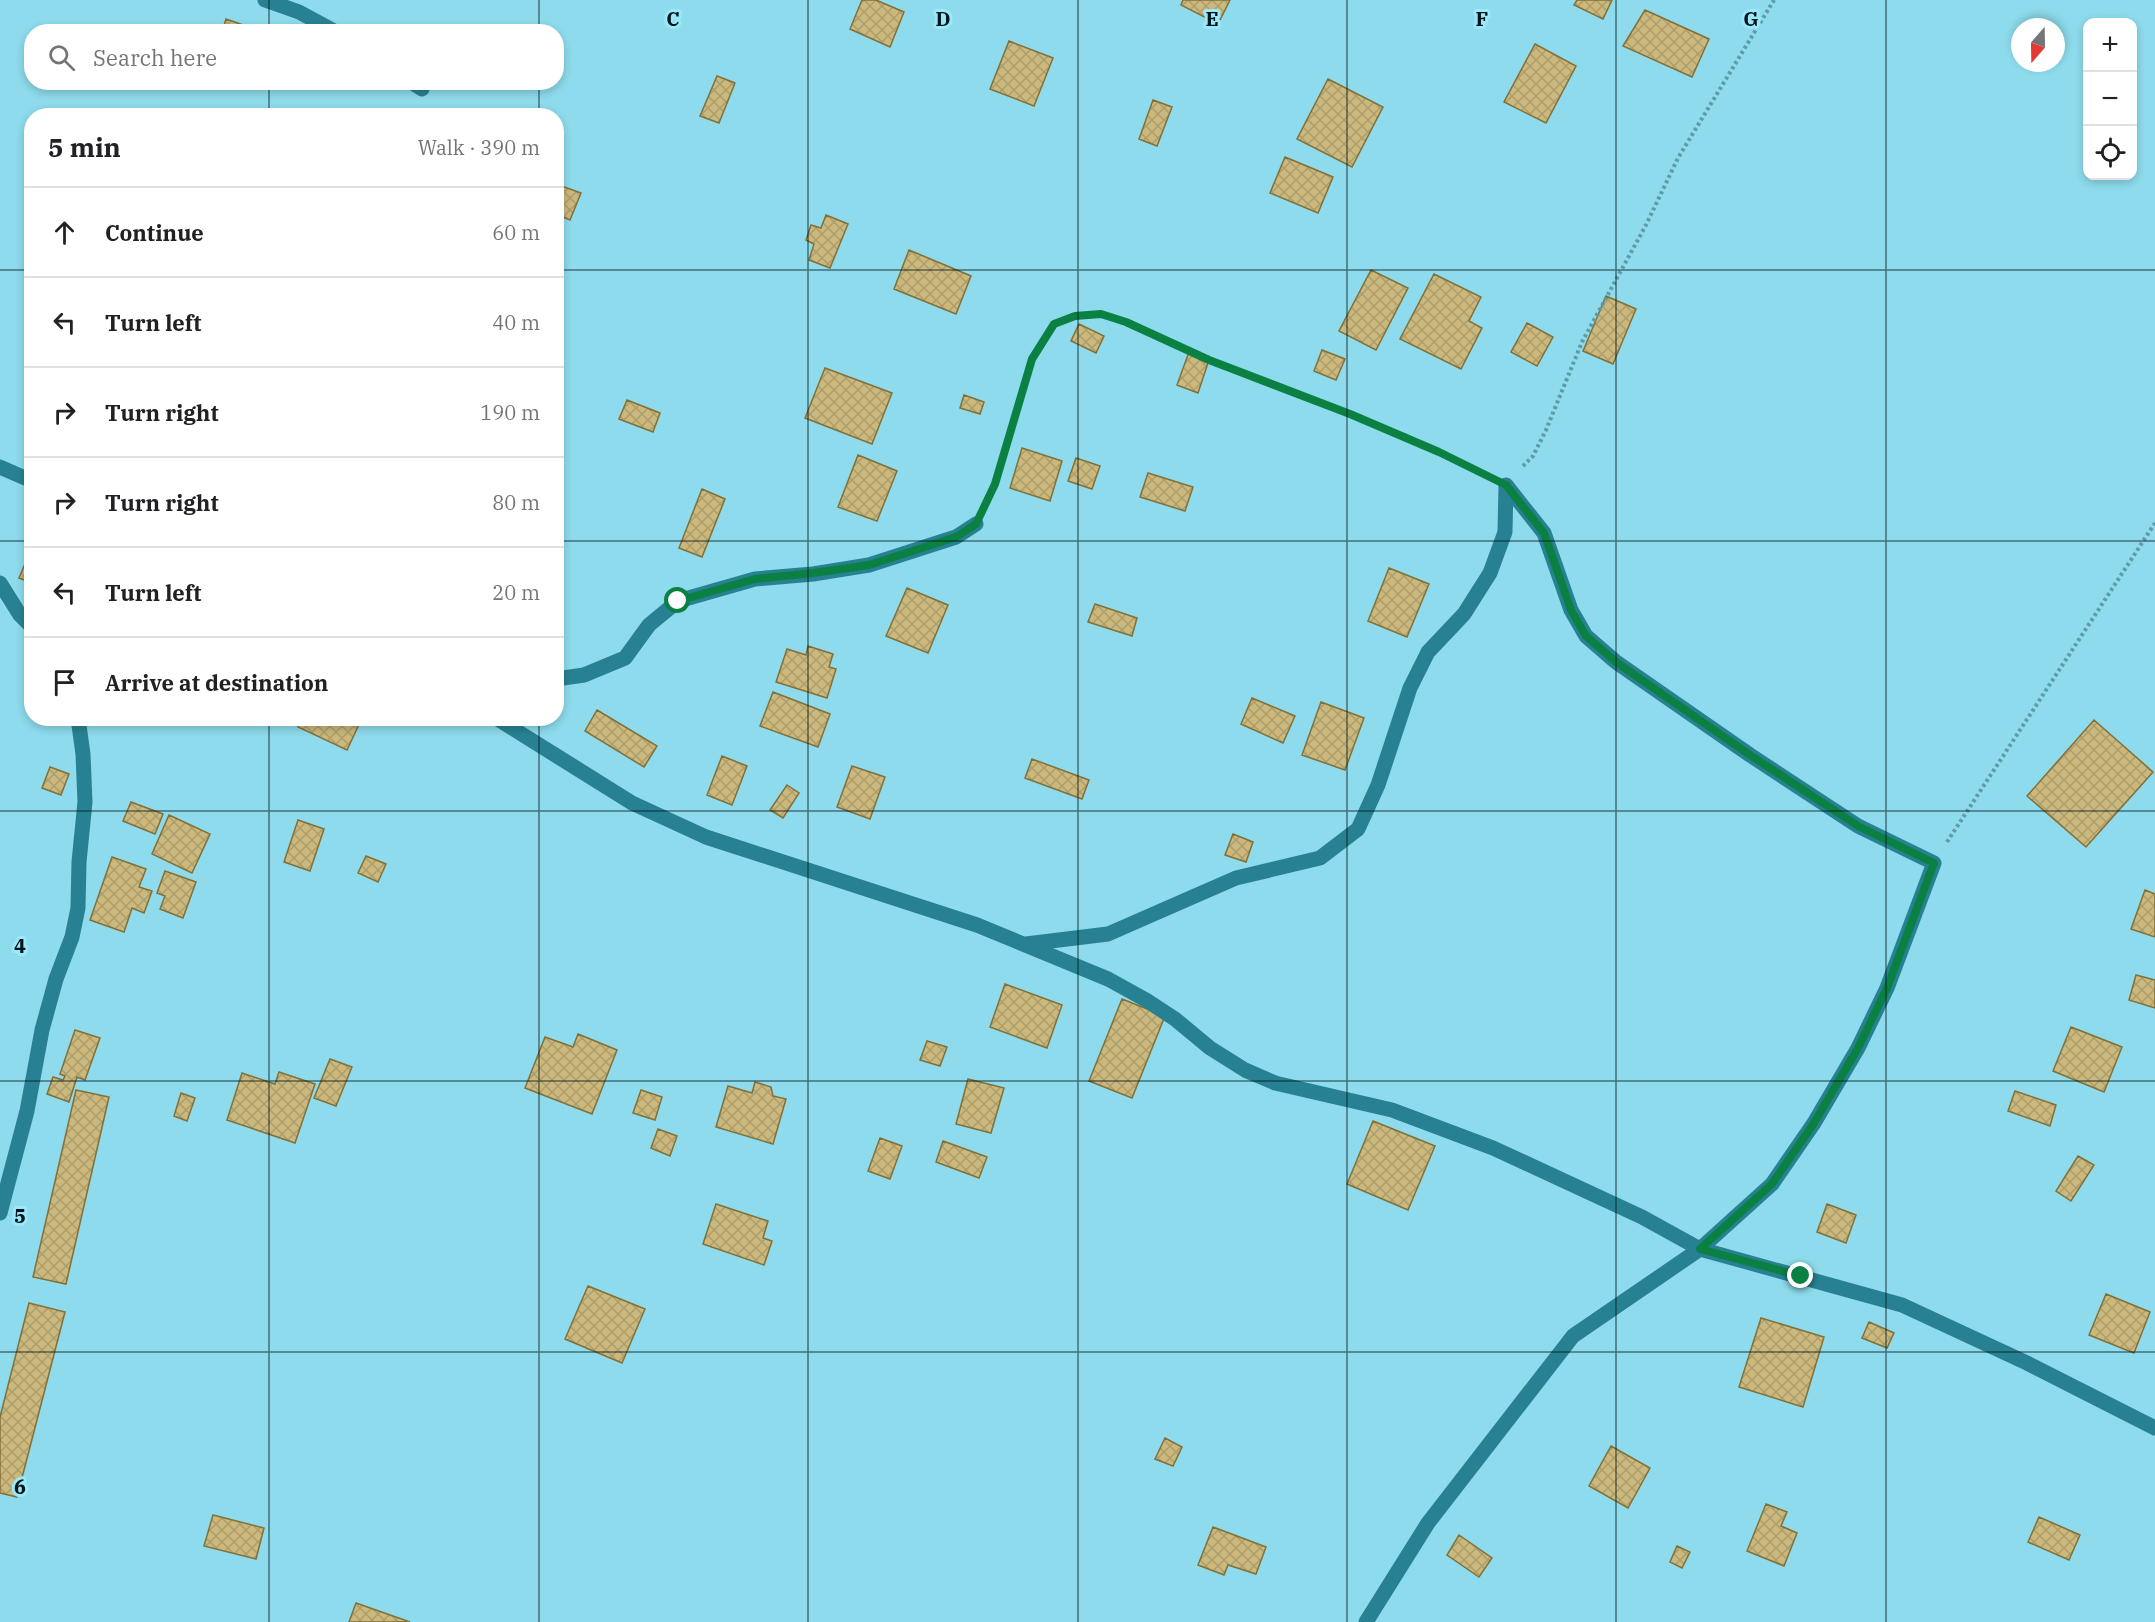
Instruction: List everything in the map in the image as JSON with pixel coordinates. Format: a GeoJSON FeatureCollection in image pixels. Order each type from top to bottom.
{"type":"FeatureCollection","features":[{"type":"Feature","properties":{"kind":"street"},"geometry":{"type":"LineString","coordinates":[[265,0],[299,12],[321,24]]}},
{"type":"Feature","properties":{"kind":"street"},"geometry":{"type":"LineString","coordinates":[[0,467],[24,478]]}},
{"type":"Feature","properties":{"kind":"street"},"geometry":{"type":"LineString","coordinates":[[1366,1622],[1428,1522],[1574,1336],[1700,1249],[1772,1184],[1814,1123],[1858,1048],[1887,988],[1934,863],[1858,826],[1673,702],[1616,662],[1586,636],[1571,610],[1544,533],[1506,485]]}},
{"type":"Feature","properties":{"kind":"street"},"geometry":{"type":"LineString","coordinates":[[1023,944],[1108,934],[1236,878],[1320,858],[1358,829],[1378,785],[1410,688],[1428,652],[1464,615],[1490,573],[1505,532],[1506,485]]}},
{"type":"Feature","properties":{"kind":"street"},"geometry":{"type":"LineString","coordinates":[[564,678],[584,675],[625,658],[649,625],[678,601],[755,579],[869,565],[956,537],[976,524]]}},
{"type":"Feature","properties":{"kind":"street"},"geometry":{"type":"LineString","coordinates":[[0,583],[24,619]]}},
{"type":"Feature","properties":{"kind":"street"},"geometry":{"type":"LineString","coordinates":[[0,1213],[27,1111],[42,1030],[56,979],[72,937],[78,908],[79,861],[85,802],[79,726]]}},
{"type":"Feature","properties":{"kind":"street"},"geometry":{"type":"LineString","coordinates":[[509,726],[632,803],[706,837],[977,925],[1108,979],[1175,1019],[1210,1048],[1245,1070],[1275,1083],[1392,1110],[1493,1148],[1642,1216],[1700,1249],[1902,1305],[2027,1363],[2155,1428]]}},
{"type":"Feature","properties":{"kind":"path"},"geometry":{"type":"LineString","coordinates":[[976,524],[995,484],[1032,359],[1054,324],[1075,316],[1101,314],[1126,322],[1209,360],[1350,414],[1439,452],[1506,485],[1533,456],[1582,342],[1646,225],[1678,158],[1774,0]]}},
{"type":"Feature","properties":{"kind":"path"},"geometry":{"type":"LineString","coordinates":[[1934,863],[2155,523]]}},
{"type":"Feature","properties":{"kind":"building"},"geometry":{"type":"Polygon","coordinates":[[[862,0],[876,0],[904,12],[890,47],[850,29],[862,0]]]}},
{"type":"Feature","properties":{"kind":"building"},"geometry":{"type":"Polygon","coordinates":[[[1183,0],[1230,0],[1218,24],[1181,5],[1183,0]]]}},
{"type":"Feature","properties":{"kind":"building"},"geometry":{"type":"Polygon","coordinates":[[[1577,0],[1612,0],[1603,19],[1574,5],[1577,0]]]}},
{"type":"Feature","properties":{"kind":"building"},"geometry":{"type":"Polygon","coordinates":[[[1645,10],[1709,39],[1692,77],[1623,46],[1645,10]]]}},
{"type":"Feature","properties":{"kind":"building"},"geometry":{"type":"Polygon","coordinates":[[[226,19],[240,24],[224,24],[226,19]]]}},
{"type":"Feature","properties":{"kind":"building"},"geometry":{"type":"Polygon","coordinates":[[[1009,41],[1053,58],[1034,106],[990,89],[1009,41]]]}},
{"type":"Feature","properties":{"kind":"building"},"geometry":{"type":"Polygon","coordinates":[[[1535,44],[1576,66],[1546,123],[1504,102],[1535,44]]]}},
{"type":"Feature","properties":{"kind":"building"},"geometry":{"type":"Polygon","coordinates":[[[717,76],[735,83],[719,123],[700,116],[717,76]]]}},
{"type":"Feature","properties":{"kind":"building"},"geometry":{"type":"Polygon","coordinates":[[[1328,79],[1383,107],[1352,167],[1297,139],[1328,79]]]}},
{"type":"Feature","properties":{"kind":"building"},"geometry":{"type":"Polygon","coordinates":[[[1153,100],[1172,107],[1157,146],[1139,139],[1153,100]]]}},
{"type":"Feature","properties":{"kind":"building"},"geometry":{"type":"Polygon","coordinates":[[[1285,157],[1333,177],[1318,213],[1270,193],[1285,157]]]}},
{"type":"Feature","properties":{"kind":"building"},"geometry":{"type":"Polygon","coordinates":[[[564,187],[581,193],[570,220],[564,217],[564,187]]]}},
{"type":"Feature","properties":{"kind":"building"},"geometry":{"type":"Polygon","coordinates":[[[826,215],[848,224],[830,268],[809,260],[814,244],[806,240],[811,225],[821,228],[826,215]]]}},
{"type":"Feature","properties":{"kind":"building"},"geometry":{"type":"Polygon","coordinates":[[[909,250],[971,276],[956,314],[894,289],[909,250]]]}},
{"type":"Feature","properties":{"kind":"building"},"geometry":{"type":"Polygon","coordinates":[[[1371,270],[1408,288],[1376,350],[1339,331],[1371,270]]]}},
{"type":"Feature","properties":{"kind":"building"},"geometry":{"type":"Polygon","coordinates":[[[1434,274],[1481,297],[1469,321],[1482,328],[1461,369],[1400,339],[1434,274]]]}},
{"type":"Feature","properties":{"kind":"building"},"geometry":{"type":"Polygon","coordinates":[[[1606,296],[1636,309],[1613,364],[1583,351],[1606,296]]]}},
{"type":"Feature","properties":{"kind":"building"},"geometry":{"type":"Polygon","coordinates":[[[1527,323],[1553,337],[1537,366],[1511,352],[1527,323]]]}},
{"type":"Feature","properties":{"kind":"building"},"geometry":{"type":"Polygon","coordinates":[[[1079,324],[1104,336],[1096,353],[1071,341],[1079,324]]]}},
{"type":"Feature","properties":{"kind":"building"},"geometry":{"type":"Polygon","coordinates":[[[1322,350],[1345,359],[1336,380],[1314,371],[1322,350]]]}},
{"type":"Feature","properties":{"kind":"building"},"geometry":{"type":"Polygon","coordinates":[[[1189,352],[1209,360],[1198,393],[1177,385],[1189,352]]]}},
{"type":"Feature","properties":{"kind":"building"},"geometry":{"type":"Polygon","coordinates":[[[825,368],[892,393],[872,444],[805,418],[825,368]]]}},
{"type":"Feature","properties":{"kind":"building"},"geometry":{"type":"Polygon","coordinates":[[[964,395],[984,402],[980,414],[960,408],[964,395]]]}},
{"type":"Feature","properties":{"kind":"building"},"geometry":{"type":"Polygon","coordinates":[[[627,400],[660,413],[653,432],[619,419],[627,400]]]}},
{"type":"Feature","properties":{"kind":"building"},"geometry":{"type":"Polygon","coordinates":[[[1022,448],[1062,461],[1050,501],[1010,488],[1022,448]]]}},
{"type":"Feature","properties":{"kind":"building"},"geometry":{"type":"Polygon","coordinates":[[[858,455],[897,471],[877,521],[838,507],[858,455]]]}},
{"type":"Feature","properties":{"kind":"building"},"geometry":{"type":"Polygon","coordinates":[[[1076,458],[1100,466],[1092,489],[1068,481],[1076,458]]]}},
{"type":"Feature","properties":{"kind":"building"},"geometry":{"type":"Polygon","coordinates":[[[1148,473],[1193,487],[1185,511],[1140,497],[1148,473]]]}},
{"type":"Feature","properties":{"kind":"building"},"geometry":{"type":"Polygon","coordinates":[[[702,489],[725,499],[702,557],[679,548],[702,489]]]}},
{"type":"Feature","properties":{"kind":"building"},"geometry":{"type":"Polygon","coordinates":[[[24,566],[24,580],[19,578],[24,566]]]}},
{"type":"Feature","properties":{"kind":"building"},"geometry":{"type":"Polygon","coordinates":[[[1389,568],[1429,584],[1407,637],[1368,621],[1389,568]]]}},
{"type":"Feature","properties":{"kind":"building"},"geometry":{"type":"Polygon","coordinates":[[[907,588],[948,605],[928,653],[886,636],[907,588]]]}},
{"type":"Feature","properties":{"kind":"building"},"geometry":{"type":"Polygon","coordinates":[[[1095,604],[1137,618],[1132,636],[1088,622],[1095,604]]]}},
{"type":"Feature","properties":{"kind":"building"},"geometry":{"type":"Polygon","coordinates":[[[808,646],[833,654],[829,667],[836,669],[827,698],[776,682],[787,649],[806,655],[808,646]]]}},
{"type":"Feature","properties":{"kind":"building"},"geometry":{"type":"Polygon","coordinates":[[[773,692],[830,714],[818,747],[760,726],[773,692]]]}},
{"type":"Feature","properties":{"kind":"building"},"geometry":{"type":"Polygon","coordinates":[[[1252,698],[1295,716],[1283,743],[1241,724],[1252,698]]]}},
{"type":"Feature","properties":{"kind":"building"},"geometry":{"type":"Polygon","coordinates":[[[1321,702],[1364,718],[1345,770],[1302,755],[1321,702]]]}},
{"type":"Feature","properties":{"kind":"building"},"geometry":{"type":"Polygon","coordinates":[[[597,710],[657,746],[644,767],[585,731],[597,710]]]}},
{"type":"Feature","properties":{"kind":"building"},"geometry":{"type":"Polygon","coordinates":[[[2094,720],[2153,772],[2086,847],[2027,796],[2094,720]]]}},
{"type":"Feature","properties":{"kind":"building"},"geometry":{"type":"Polygon","coordinates":[[[298,726],[358,726],[347,750],[298,726]]]}},
{"type":"Feature","properties":{"kind":"building"},"geometry":{"type":"Polygon","coordinates":[[[722,756],[747,766],[732,805],[707,795],[722,756]]]}},
{"type":"Feature","properties":{"kind":"building"},"geometry":{"type":"Polygon","coordinates":[[[1032,759],[1089,780],[1082,799],[1025,778],[1032,759]]]}},
{"type":"Feature","properties":{"kind":"building"},"geometry":{"type":"Polygon","coordinates":[[[852,766],[885,777],[870,819],[837,807],[852,766]]]}},
{"type":"Feature","properties":{"kind":"building"},"geometry":{"type":"Polygon","coordinates":[[[50,767],[69,774],[61,795],[42,788],[50,767]]]}},
{"type":"Feature","properties":{"kind":"building"},"geometry":{"type":"Polygon","coordinates":[[[787,785],[799,793],[783,818],[770,810],[787,785]]]}},
{"type":"Feature","properties":{"kind":"building"},"geometry":{"type":"Polygon","coordinates":[[[131,802],[163,814],[155,834],[123,821],[131,802]]]}},
{"type":"Feature","properties":{"kind":"building"},"geometry":{"type":"Polygon","coordinates":[[[169,815],[210,834],[192,873],[152,854],[169,815]]]}},
{"type":"Feature","properties":{"kind":"building"},"geometry":{"type":"Polygon","coordinates":[[[298,820],[324,829],[310,871],[284,862],[298,820]]]}},
{"type":"Feature","properties":{"kind":"building"},"geometry":{"type":"Polygon","coordinates":[[[1233,834],[1253,842],[1246,862],[1225,855],[1233,834]]]}},
{"type":"Feature","properties":{"kind":"building"},"geometry":{"type":"Polygon","coordinates":[[[366,856],[386,864],[378,882],[358,873],[366,856]]]}},
{"type":"Feature","properties":{"kind":"building"},"geometry":{"type":"Polygon","coordinates":[[[112,857],[146,869],[139,887],[152,891],[144,913],[132,908],[124,932],[90,920],[112,857]]]}},
{"type":"Feature","properties":{"kind":"building"},"geometry":{"type":"Polygon","coordinates":[[[165,871],[196,882],[183,918],[160,909],[165,896],[157,893],[165,871]]]}},
{"type":"Feature","properties":{"kind":"building"},"geometry":{"type":"Polygon","coordinates":[[[2145,890],[2155,894],[2155,937],[2131,929],[2145,890]]]}},
{"type":"Feature","properties":{"kind":"building"},"geometry":{"type":"Polygon","coordinates":[[[2136,975],[2155,980],[2155,1008],[2129,1000],[2136,975]]]}},
{"type":"Feature","properties":{"kind":"building"},"geometry":{"type":"Polygon","coordinates":[[[1005,984],[1062,1005],[1047,1048],[990,1027],[1005,984]]]}},
{"type":"Feature","properties":{"kind":"building"},"geometry":{"type":"Polygon","coordinates":[[[1122,999],[1165,1016],[1132,1098],[1089,1081],[1122,999]]]}},
{"type":"Feature","properties":{"kind":"building"},"geometry":{"type":"Polygon","coordinates":[[[2071,1027],[2122,1047],[2104,1092],[2053,1071],[2071,1027]]]}},
{"type":"Feature","properties":{"kind":"building"},"geometry":{"type":"Polygon","coordinates":[[[75,1030],[100,1038],[85,1080],[77,1077],[69,1102],[47,1094],[53,1077],[63,1080],[65,1076],[60,1074],[75,1030]]]}},
{"type":"Feature","properties":{"kind":"building"},"geometry":{"type":"Polygon","coordinates":[[[578,1034],[617,1050],[592,1114],[525,1088],[545,1037],[573,1047],[578,1034]]]}},
{"type":"Feature","properties":{"kind":"building"},"geometry":{"type":"Polygon","coordinates":[[[927,1041],[947,1047],[940,1066],[920,1060],[927,1041]]]}},
{"type":"Feature","properties":{"kind":"building"},"geometry":{"type":"Polygon","coordinates":[[[330,1059],[352,1067],[336,1106],[314,1098],[330,1059]]]}},
{"type":"Feature","properties":{"kind":"building"},"geometry":{"type":"Polygon","coordinates":[[[279,1072],[315,1084],[295,1143],[227,1120],[242,1073],[275,1084],[279,1072]]]}},
{"type":"Feature","properties":{"kind":"building"},"geometry":{"type":"Polygon","coordinates":[[[968,1079],[1004,1088],[991,1133],[956,1124],[968,1079]]]}},
{"type":"Feature","properties":{"kind":"building"},"geometry":{"type":"Polygon","coordinates":[[[755,1082],[771,1087],[773,1096],[786,1099],[773,1144],[716,1127],[728,1086],[752,1093],[755,1082]]]}},
{"type":"Feature","properties":{"kind":"building"},"geometry":{"type":"Polygon","coordinates":[[[76,1090],[109,1097],[66,1284],[33,1277],[76,1090]]]}},
{"type":"Feature","properties":{"kind":"building"},"geometry":{"type":"Polygon","coordinates":[[[641,1090],[662,1097],[655,1120],[633,1113],[641,1090]]]}},
{"type":"Feature","properties":{"kind":"building"},"geometry":{"type":"Polygon","coordinates":[[[2015,1091],[2056,1105],[2050,1126],[2008,1111],[2015,1091]]]}},
{"type":"Feature","properties":{"kind":"building"},"geometry":{"type":"Polygon","coordinates":[[[181,1093],[195,1098],[187,1121],[174,1116],[181,1093]]]}},
{"type":"Feature","properties":{"kind":"building"},"geometry":{"type":"Polygon","coordinates":[[[1373,1121],[1435,1146],[1408,1210],[1347,1184],[1373,1121]]]}},
{"type":"Feature","properties":{"kind":"building"},"geometry":{"type":"Polygon","coordinates":[[[658,1129],[677,1136],[670,1156],[651,1148],[658,1129]]]}},
{"type":"Feature","properties":{"kind":"building"},"geometry":{"type":"Polygon","coordinates":[[[880,1138],[902,1146],[890,1179],[868,1171],[880,1138]]]}},
{"type":"Feature","properties":{"kind":"building"},"geometry":{"type":"Polygon","coordinates":[[[943,1141],[987,1157],[979,1178],[936,1162],[943,1141]]]}},
{"type":"Feature","properties":{"kind":"building"},"geometry":{"type":"Polygon","coordinates":[[[2078,1156],[2094,1165],[2071,1201],[2056,1191],[2078,1156]]]}},
{"type":"Feature","properties":{"kind":"building"},"geometry":{"type":"Polygon","coordinates":[[[716,1204],[768,1221],[763,1238],[772,1241],[764,1265],[703,1244],[716,1204]]]}},
{"type":"Feature","properties":{"kind":"building"},"geometry":{"type":"Polygon","coordinates":[[[1827,1204],[1856,1215],[1846,1243],[1817,1232],[1827,1204]]]}},
{"type":"Feature","properties":{"kind":"building"},"geometry":{"type":"Polygon","coordinates":[[[588,1286],[645,1309],[622,1363],[565,1339],[588,1286]]]}},
{"type":"Feature","properties":{"kind":"building"},"geometry":{"type":"Polygon","coordinates":[[[2106,1294],[2150,1312],[2134,1353],[2089,1335],[2106,1294]]]}},
{"type":"Feature","properties":{"kind":"building"},"geometry":{"type":"Polygon","coordinates":[[[29,1303],[65,1312],[17,1497],[0,1493],[0,1417],[29,1303]]]}},
{"type":"Feature","properties":{"kind":"building"},"geometry":{"type":"Polygon","coordinates":[[[1761,1318],[1824,1337],[1803,1407],[1739,1387],[1761,1318]]]}},
{"type":"Feature","properties":{"kind":"building"},"geometry":{"type":"Polygon","coordinates":[[[1869,1322],[1894,1333],[1887,1348],[1862,1338],[1869,1322]]]}},
{"type":"Feature","properties":{"kind":"building"},"geometry":{"type":"Polygon","coordinates":[[[1165,1438],[1182,1447],[1173,1466],[1155,1459],[1165,1438]]]}},
{"type":"Feature","properties":{"kind":"building"},"geometry":{"type":"Polygon","coordinates":[[[1611,1446],[1650,1468],[1628,1508],[1589,1486],[1611,1446]]]}},
{"type":"Feature","properties":{"kind":"building"},"geometry":{"type":"Polygon","coordinates":[[[1766,1504],[1787,1512],[1781,1526],[1797,1533],[1784,1566],[1747,1551],[1766,1504]]]}},
{"type":"Feature","properties":{"kind":"building"},"geometry":{"type":"Polygon","coordinates":[[[213,1515],[264,1528],[256,1559],[204,1546],[213,1515]]]}},
{"type":"Feature","properties":{"kind":"building"},"geometry":{"type":"Polygon","coordinates":[[[2039,1517],[2080,1535],[2069,1560],[2028,1542],[2039,1517]]]}},
{"type":"Feature","properties":{"kind":"building"},"geometry":{"type":"Polygon","coordinates":[[[1213,1527],[1266,1547],[1256,1574],[1228,1565],[1224,1575],[1198,1565],[1213,1527]]]}},
{"type":"Feature","properties":{"kind":"building"},"geometry":{"type":"Polygon","coordinates":[[[1459,1535],[1492,1558],[1479,1577],[1447,1555],[1459,1535]]]}},
{"type":"Feature","properties":{"kind":"building"},"geometry":{"type":"Polygon","coordinates":[[[1677,1546],[1690,1552],[1682,1568],[1670,1562],[1677,1546]]]}},
{"type":"Feature","properties":{"kind":"building"},"geometry":{"type":"Polygon","coordinates":[[[356,1603],[410,1622],[349,1622],[356,1603]]]}},
{"type":"Feature","properties":{"kind":"route"},"geometry":{"type":"LineString","coordinates":[[678,601],[755,579],[869,565],[956,537],[976,524],[995,484],[1032,359],[1054,324],[1075,316],[1101,314],[1126,322],[1209,360],[1350,414],[1439,452],[1506,485],[1544,533],[1571,610],[1586,636],[1616,662],[1750,755],[1858,826],[1934,863],[1887,988],[1858,1048],[1814,1123],[1772,1184],[1700,1249],[1801,1276]]}}]}
